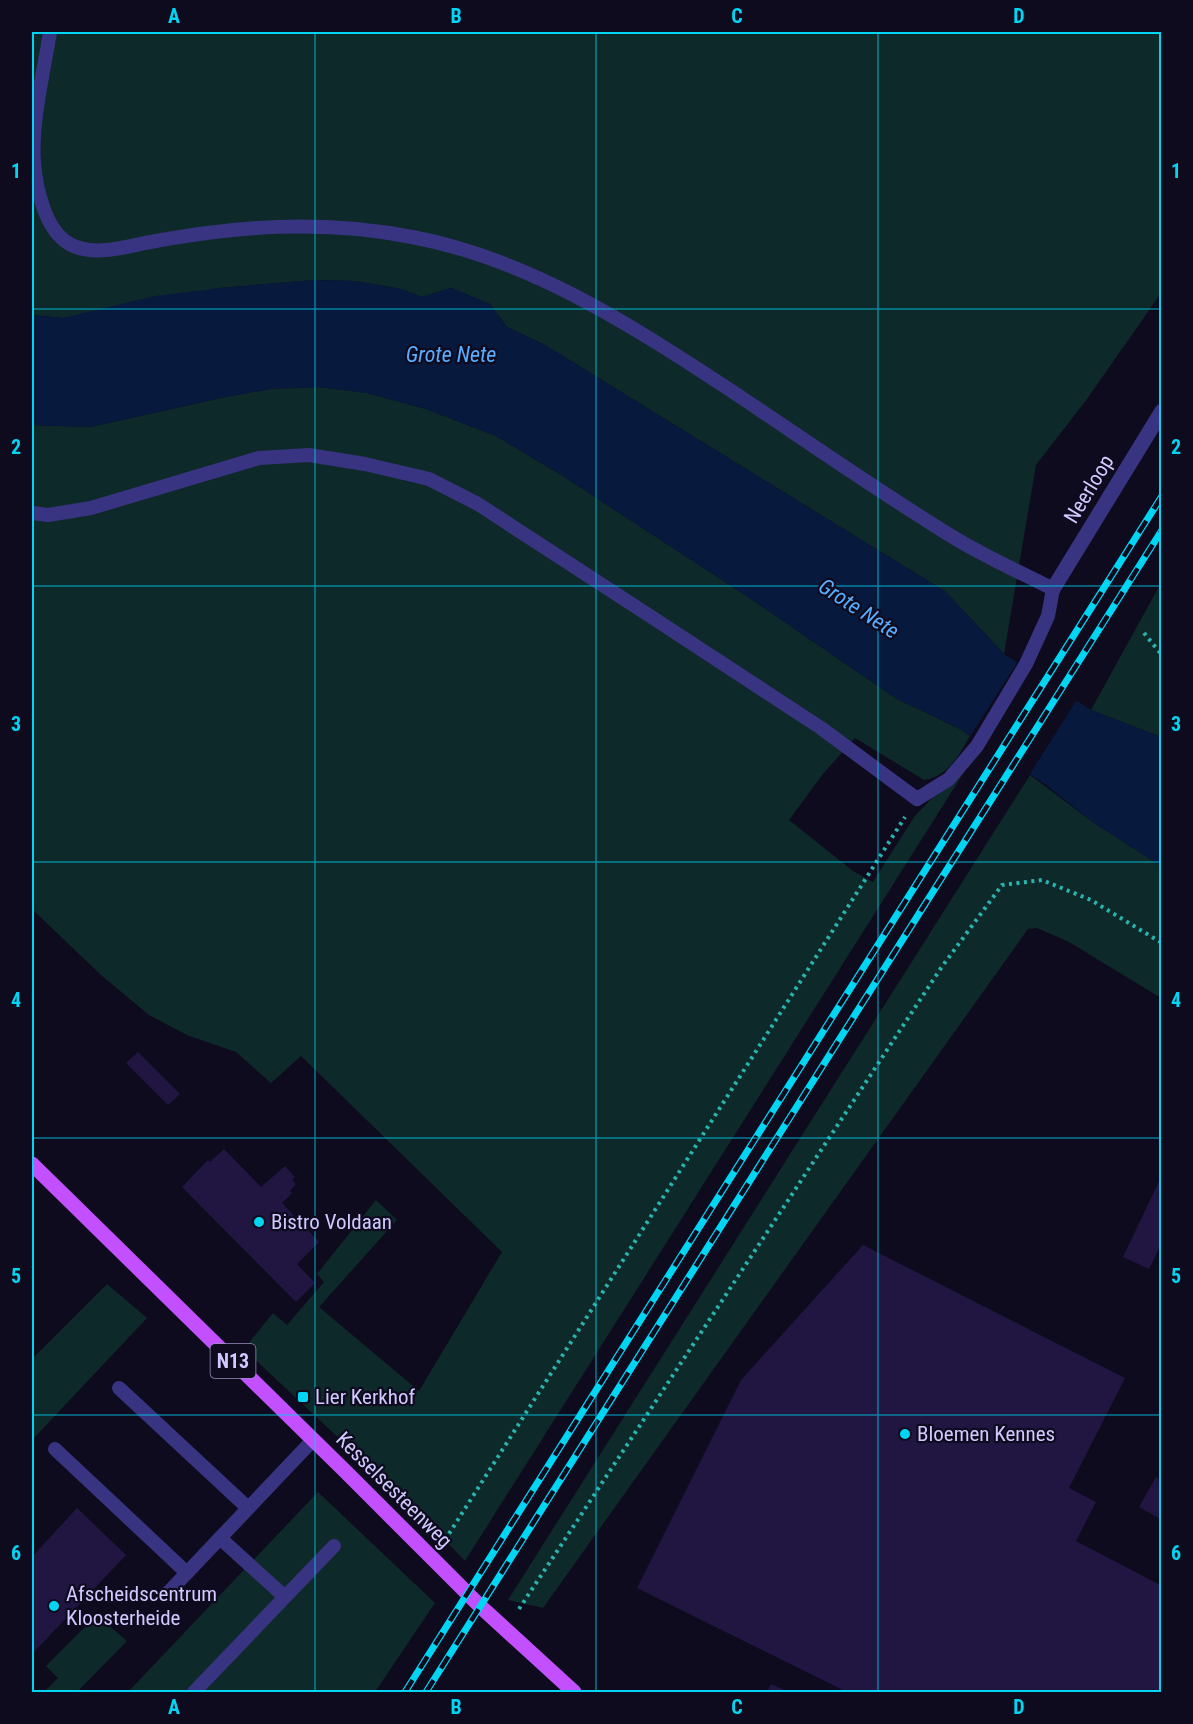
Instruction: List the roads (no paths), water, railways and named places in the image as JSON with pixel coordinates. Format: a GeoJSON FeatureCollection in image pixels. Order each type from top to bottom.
{"type":"FeatureCollection","features":[{"type":"Feature","properties":{"kind":"main road","name":"Kesselsesteenweg"},"geometry":{"type":"LineString","coordinates":[[32,1164],[433,1559],[574,1692]]}},
{"type":"Feature","properties":{"kind":"street","name":"Neerloop"},"geometry":{"type":"LineString","coordinates":[[1053,589],[1161,411]]}},
{"type":"Feature","properties":{"kind":"lane"},"geometry":{"type":"LineString","coordinates":[[32,513],[48,515],[91,508],[259,458],[309,455],[365,464],[429,479],[478,504],[660,622],[821,728],[917,799],[949,779],[977,746],[1026,664],[1048,616],[1053,589],[950,536],[639,332],[534,275],[469,250],[411,236],[305,225],[249,227],[197,233],[98,251],[70,245],[52,229],[40,194],[34,161],[37,120],[50,32]]}},
{"type":"Feature","properties":{"kind":"lane"},"geometry":{"type":"LineString","coordinates":[[119,1388],[248,1508]]}},
{"type":"Feature","properties":{"kind":"lane"},"geometry":{"type":"LineString","coordinates":[[165,1596],[313,1440]]}},
{"type":"Feature","properties":{"kind":"lane"},"geometry":{"type":"LineString","coordinates":[[55,1449],[187,1573]]}},
{"type":"Feature","properties":{"kind":"lane"},"geometry":{"type":"LineString","coordinates":[[220,1538],[285,1597]]}},
{"type":"Feature","properties":{"kind":"lane"},"geometry":{"type":"LineString","coordinates":[[194,1692],[334,1546]]}},
{"type":"Feature","properties":{"kind":"water","name":"Grote Nete"},"geometry":{"type":"Polygon","coordinates":[[[314,280],[355,281],[401,289],[422,297],[451,288],[490,304],[507,327],[545,345],[946,592],[1004,654],[1091,710],[1161,737],[1161,866],[1094,823],[1045,784],[960,729],[897,699],[748,597],[563,476],[496,436],[426,409],[367,393],[319,387],[271,389],[225,397],[90,427],[32,425],[32,315],[63,318],[155,296],[314,280]]]}},
{"type":"Feature","properties":{"kind":"railway"},"geometry":{"type":"LineString","coordinates":[[405,1692],[1162,496]]}},
{"type":"Feature","properties":{"kind":"railway"},"geometry":{"type":"LineString","coordinates":[[426,1692],[1162,530]]}},
{"type":"Feature","properties":{"kind":"place","name":"Bistro Voldaan"},"geometry":{"type":"Point","coordinates":[259,1222]}},
{"type":"Feature","properties":{"kind":"place","name":"Lier Kerkhof"},"geometry":{"type":"Point","coordinates":[303,1397]}},
{"type":"Feature","properties":{"kind":"place","name":"Bloemen Kennes"},"geometry":{"type":"Point","coordinates":[905,1434]}},
{"type":"Feature","properties":{"kind":"place","name":"Afscheidscentrum Kloosterheide"},"geometry":{"type":"Point","coordinates":[54,1606]}}]}
